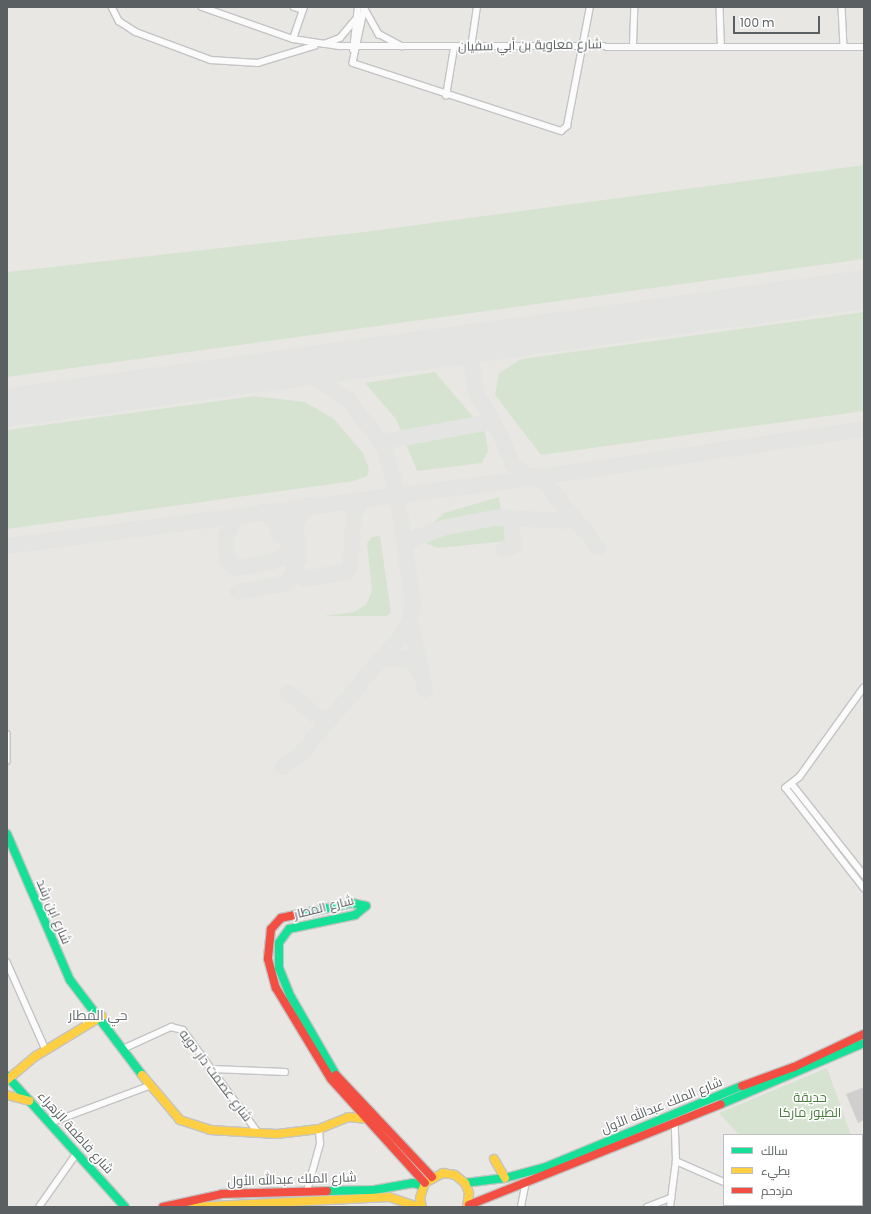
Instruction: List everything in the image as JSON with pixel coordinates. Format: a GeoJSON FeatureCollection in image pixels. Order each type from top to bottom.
{"type":"FeatureCollection","features":[{"type":"Feature","properties":{"kind":"street"},"geometry":{"type":"LineString","coordinates":[[112,7],[119,21],[136,32],[211,60],[258,63],[288,56],[307,46],[323,45],[340,38],[356,19]]}},
{"type":"Feature","properties":{"kind":"street","name":"شارع معاوية بن أبي سفيان"},"geometry":{"type":"LineString","coordinates":[[202,7],[293,39],[323,45],[355,47],[471,48],[584,45],[864,47]]}},
{"type":"Feature","properties":{"kind":"street"},"geometry":{"type":"LineString","coordinates":[[293,39],[303,9],[294,7]]}},
{"type":"Feature","properties":{"kind":"street"},"geometry":{"type":"LineString","coordinates":[[358,7],[353,63],[446,96],[564,131],[584,45],[590,7]]}},
{"type":"Feature","properties":{"kind":"street"},"geometry":{"type":"LineString","coordinates":[[471,48],[477,7]]}},
{"type":"Feature","properties":{"kind":"street"},"geometry":{"type":"LineString","coordinates":[[633,45],[634,7]]}},
{"type":"Feature","properties":{"kind":"street"},"geometry":{"type":"LineString","coordinates":[[720,7],[720,45]]}},
{"type":"Feature","properties":{"kind":"street"},"geometry":{"type":"LineString","coordinates":[[842,7],[844,47]]}},
{"type":"Feature","properties":{"kind":"street"},"geometry":{"type":"LineString","coordinates":[[355,47],[365,8]]}},
{"type":"Feature","properties":{"kind":"street"},"geometry":{"type":"LineString","coordinates":[[365,8],[379,34],[404,48]]}},
{"type":"Feature","properties":{"kind":"street"},"geometry":{"type":"LineString","coordinates":[[446,96],[454,48]]}},
{"type":"Feature","properties":{"kind":"street"},"geometry":{"type":"LineString","coordinates":[[864,688],[792,784],[786,788],[864,888]]}},
{"type":"Feature","properties":{"kind":"street"},"geometry":{"type":"LineString","coordinates":[[7,734],[7,761]]}},
{"type":"Feature","properties":{"kind":"street"},"geometry":{"type":"LineString","coordinates":[[792,784],[864,875]]}},
{"type":"Feature","properties":{"kind":"street","name":"شارع ابن رشد"},"geometry":{"type":"LineString","coordinates":[[7,834],[66,973],[82,996],[125,1048],[149,1086]]}},
{"type":"Feature","properties":{"kind":"street","name":"شارع المطار"},"geometry":{"type":"LineString","coordinates":[[424,1185],[368,1119],[331,1079],[291,1005],[277,958],[281,937],[289,929],[355,915],[366,906],[352,903],[282,918],[271,929],[268,959],[272,981],[291,1005],[340,1080],[432,1177]]}},
{"type":"Feature","properties":{"kind":"street"},"geometry":{"type":"LineString","coordinates":[[268,959],[277,958]]}},
{"type":"Feature","properties":{"kind":"street"},"geometry":{"type":"LineString","coordinates":[[7,962],[46,1050]]}},
{"type":"Feature","properties":{"kind":"street"},"geometry":{"type":"LineString","coordinates":[[272,981],[276,976],[285,986]]}},
{"type":"Feature","properties":{"kind":"street"},"geometry":{"type":"LineString","coordinates":[[8,1078],[98,1015]]}},
{"type":"Feature","properties":{"kind":"street","name":"شارع عصمت دار دويه"},"geometry":{"type":"LineString","coordinates":[[125,1048],[177,1026],[213,1069],[258,1132]]}},
{"type":"Feature","properties":{"kind":"street","name":"شارع الملك عبدالله الأول"},"geometry":{"type":"LineString","coordinates":[[464,1183],[490,1181],[546,1167],[680,1109],[794,1067],[864,1034]]}},
{"type":"Feature","properties":{"kind":"street","name":"شارع الملك عبدالله الأول"},"geometry":{"type":"LineString","coordinates":[[468,1206],[486,1196],[526,1182],[675,1123],[864,1043]]}},
{"type":"Feature","properties":{"kind":"street"},"geometry":{"type":"LineString","coordinates":[[213,1069],[286,1072]]}},
{"type":"Feature","properties":{"kind":"street","name":"شارع فاطمة الزهراء"},"geometry":{"type":"LineString","coordinates":[[8,1078],[32,1102],[125,1207]]}},
{"type":"Feature","properties":{"kind":"street"},"geometry":{"type":"LineString","coordinates":[[50,1123],[149,1086],[172,1114],[187,1123],[210,1130],[258,1132],[319,1129],[348,1117],[368,1119]]}},
{"type":"Feature","properties":{"kind":"street"},"geometry":{"type":"LineString","coordinates":[[7,1095],[32,1102]]}},
{"type":"Feature","properties":{"kind":"street"},"geometry":{"type":"LineString","coordinates":[[670,1207],[676,1161],[675,1123]]}},
{"type":"Feature","properties":{"kind":"street"},"geometry":{"type":"LineString","coordinates":[[307,1191],[320,1144],[319,1129]]}},
{"type":"Feature","properties":{"kind":"street"},"geometry":{"type":"LineString","coordinates":[[39,1207],[77,1153]]}},
{"type":"Feature","properties":{"kind":"street"},"geometry":{"type":"LineString","coordinates":[[494,1159],[505,1178]]}},
{"type":"Feature","properties":{"kind":"street"},"geometry":{"type":"LineString","coordinates":[[676,1161],[723,1182]]}},
{"type":"Feature","properties":{"kind":"street"},"geometry":{"type":"LineString","coordinates":[[422,1207],[424,1185],[432,1177],[449,1174],[464,1183],[468,1206]]}},
{"type":"Feature","properties":{"kind":"street"},"geometry":{"type":"LineString","coordinates":[[486,1196],[490,1181]]}},
{"type":"Feature","properties":{"kind":"street"},"geometry":{"type":"LineString","coordinates":[[520,1207],[526,1182]]}},
{"type":"Feature","properties":{"kind":"street","name":"شارع الملك عبدالله الأول"},"geometry":{"type":"LineString","coordinates":[[163,1207],[208,1196],[307,1191],[374,1190],[413,1183],[424,1185]]}},
{"type":"Feature","properties":{"kind":"street","name":"شارع الملك عبدالله الأول"},"geometry":{"type":"LineString","coordinates":[[193,1207],[313,1199],[389,1197],[418,1207]]}},
{"type":"Feature","properties":{"kind":"street"},"geometry":{"type":"LineString","coordinates":[[648,1207],[671,1198]]}},
{"type":"Feature","properties":{"kind":"street"},"geometry":{"type":"LineString","coordinates":[[304,1207],[313,1199]]}},
{"type":"Feature","properties":{"kind":"street"},"geometry":{"type":"LineString","coordinates":[[280,1201],[286,1207]]}},
{"type":"Feature","properties":{"kind":"green space"},"geometry":{"type":"Polygon","coordinates":[[[864,165],[864,259],[7,377],[7,272],[364,232],[864,165]]]}},
{"type":"Feature","properties":{"kind":"green space"},"geometry":{"type":"Polygon","coordinates":[[[864,312],[864,411],[541,455],[495,395],[499,373],[521,359],[864,312]]]}},
{"type":"Feature","properties":{"kind":"green space"},"geometry":{"type":"Polygon","coordinates":[[[435,372],[485,431],[488,451],[482,463],[417,471],[396,419],[365,383],[435,372]]]}},
{"type":"Feature","properties":{"kind":"green space"},"geometry":{"type":"Polygon","coordinates":[[[254,396],[305,402],[334,419],[363,453],[369,469],[367,476],[354,481],[7,529],[7,430],[254,396]]]}},
{"type":"Feature","properties":{"kind":"green space"},"geometry":{"type":"Polygon","coordinates":[[[499,497],[501,509],[429,527],[444,513],[499,497]]]}},
{"type":"Feature","properties":{"kind":"green space"},"geometry":{"type":"Polygon","coordinates":[[[503,516],[508,541],[438,548],[427,544],[427,534],[437,528],[476,518],[503,516]]]}},
{"type":"Feature","properties":{"kind":"green space"},"geometry":{"type":"Polygon","coordinates":[[[380,536],[391,613],[386,616],[323,616],[354,612],[366,605],[372,591],[367,543],[372,537],[380,536]]]}},
{"type":"Feature","properties":{"kind":"green space","name":"حديقة الطيور ماركا"},"geometry":{"type":"Polygon","coordinates":[[[827,1068],[851,1134],[738,1134],[719,1113],[827,1068]]]}},
{"type":"Feature","properties":{"kind":"building"},"geometry":{"type":"Polygon","coordinates":[[[864,1087],[864,1120],[858,1123],[846,1094],[864,1087]]]}},
{"type":"Feature","properties":{"kind":"taxiway"},"geometry":{"type":"LineString","coordinates":[[468,344],[476,392],[502,438],[512,464],[528,476],[540,477],[598,547]]}},
{"type":"Feature","properties":{"kind":"taxiway"},"geometry":{"type":"LineString","coordinates":[[283,767],[301,753],[400,637],[410,620],[413,604],[397,493],[384,447],[348,399],[297,367]]}},
{"type":"Feature","properties":{"kind":"taxiway"},"geometry":{"type":"LineString","coordinates":[[381,442],[491,422]]}},
{"type":"Feature","properties":{"kind":"taxiway"},"geometry":{"type":"LineString","coordinates":[[7,546],[540,477],[864,429]]}},
{"type":"Feature","properties":{"kind":"taxiway"},"geometry":{"type":"LineString","coordinates":[[237,515],[225,538],[228,561],[236,568],[271,562],[285,556],[289,547],[294,570],[304,579],[345,572],[351,566],[353,516],[363,500]]}},
{"type":"Feature","properties":{"kind":"taxiway"},"geometry":{"type":"LineString","coordinates":[[299,559],[295,528],[298,517],[308,505]]}},
{"type":"Feature","properties":{"kind":"taxiway"},"geometry":{"type":"LineString","coordinates":[[264,511],[275,520],[280,535],[283,521],[294,507]]}},
{"type":"Feature","properties":{"kind":"taxiway"},"geometry":{"type":"LineString","coordinates":[[504,549],[513,546],[511,517]]}},
{"type":"Feature","properties":{"kind":"taxiway"},"geometry":{"type":"LineString","coordinates":[[404,542],[446,527],[495,518],[573,521]]}},
{"type":"Feature","properties":{"kind":"taxiway"},"geometry":{"type":"LineString","coordinates":[[238,592],[287,583],[294,570]]}},
{"type":"Feature","properties":{"kind":"taxiway"},"geometry":{"type":"LineString","coordinates":[[410,620],[425,689]]}},
{"type":"Feature","properties":{"kind":"taxiway"},"geometry":{"type":"LineString","coordinates":[[381,659],[409,659],[421,673]]}},
{"type":"Feature","properties":{"kind":"taxiway"},"geometry":{"type":"LineString","coordinates":[[288,692],[318,717],[331,719]]}},
{"type":"Feature","properties":{"kind":"runway"},"geometry":{"type":"LineString","coordinates":[[7,407],[864,289]]}},
{"type":"Feature","properties":{"kind":"traffic: fast"},"geometry":{"type":"LineString","coordinates":[[7,834],[70,980],[142,1075]]}},
{"type":"Feature","properties":{"kind":"traffic: fast"},"geometry":{"type":"LineString","coordinates":[[295,915],[352,903],[366,906],[355,915],[289,929],[279,943],[279,968],[291,997],[336,1075]]}},
{"type":"Feature","properties":{"kind":"traffic: fast"},"geometry":{"type":"LineString","coordinates":[[721,1104],[864,1043]]}},
{"type":"Feature","properties":{"kind":"traffic: fast"},"geometry":{"type":"LineString","coordinates":[[7,1076],[125,1207]]}},
{"type":"Feature","properties":{"kind":"traffic: fast"},"geometry":{"type":"LineString","coordinates":[[465,1183],[505,1178],[546,1167],[742,1086]]}},
{"type":"Feature","properties":{"kind":"traffic: fast"},"geometry":{"type":"LineString","coordinates":[[327,1191],[374,1190],[413,1183],[423,1186]]}},
{"type":"Feature","properties":{"kind":"traffic: slow"},"geometry":{"type":"LineString","coordinates":[[7,1080],[36,1056],[102,1016]]}},
{"type":"Feature","properties":{"kind":"traffic: slow"},"geometry":{"type":"LineString","coordinates":[[142,1075],[180,1120],[210,1130],[277,1134],[319,1129],[348,1117],[367,1119]]}},
{"type":"Feature","properties":{"kind":"traffic: slow"},"geometry":{"type":"LineString","coordinates":[[7,1095],[29,1101]]}},
{"type":"Feature","properties":{"kind":"traffic: slow"},"geometry":{"type":"LineString","coordinates":[[494,1159],[505,1178]]}},
{"type":"Feature","properties":{"kind":"traffic: slow"},"geometry":{"type":"LineString","coordinates":[[422,1207],[420,1198],[425,1183],[443,1173],[455,1175],[465,1183],[469,1193],[467,1207]]}},
{"type":"Feature","properties":{"kind":"traffic: slow"},"geometry":{"type":"LineString","coordinates":[[193,1207],[389,1197],[418,1207]]}},
{"type":"Feature","properties":{"kind":"traffic: jam"},"geometry":{"type":"LineString","coordinates":[[295,915],[281,918],[271,929],[268,959],[276,988],[331,1079],[425,1183]]}},
{"type":"Feature","properties":{"kind":"traffic: jam"},"geometry":{"type":"LineString","coordinates":[[742,1086],[794,1067],[864,1034]]}},
{"type":"Feature","properties":{"kind":"traffic: jam"},"geometry":{"type":"LineString","coordinates":[[336,1075],[432,1177]]}},
{"type":"Feature","properties":{"kind":"traffic: jam"},"geometry":{"type":"LineString","coordinates":[[469,1205],[721,1104]]}},
{"type":"Feature","properties":{"kind":"traffic: jam"},"geometry":{"type":"LineString","coordinates":[[163,1207],[222,1194],[327,1191]]}},
{"type":"Feature","properties":{"kind":"district","name":"حي المطار"},"geometry":{"type":"Point","coordinates":[98,1015]}}]}
